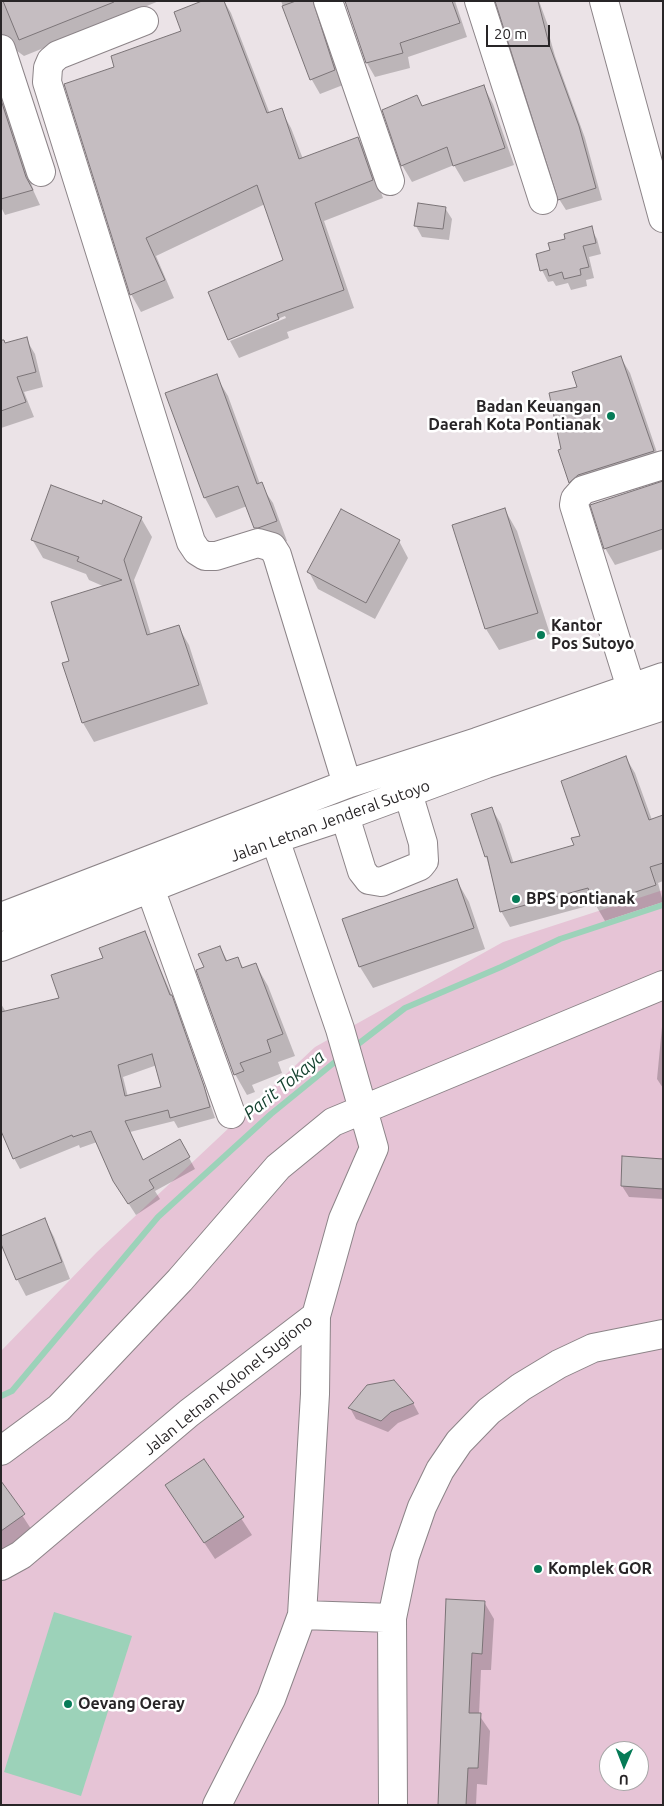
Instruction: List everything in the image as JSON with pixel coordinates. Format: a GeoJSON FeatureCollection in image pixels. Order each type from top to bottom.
{"type":"FeatureCollection","features":[{"type":"Feature","properties":{"kind":"street"},"geometry":{"type":"LineString","coordinates":[[328,1],[390,181]]}},
{"type":"Feature","properties":{"kind":"street"},"geometry":{"type":"LineString","coordinates":[[479,1],[544,200]]}},
{"type":"Feature","properties":{"kind":"street"},"geometry":{"type":"LineString","coordinates":[[604,1],[663,218]]}},
{"type":"Feature","properties":{"kind":"street"},"geometry":{"type":"LineString","coordinates":[[144,21],[58,55],[51,61],[48,68],[47,82],[191,542],[197,551],[205,556],[216,556],[258,543],[272,547],[277,555],[347,784]]}},
{"type":"Feature","properties":{"kind":"street"},"geometry":{"type":"LineString","coordinates":[[1,49],[40,172]]}},
{"type":"Feature","properties":{"kind":"street"},"geometry":{"type":"LineString","coordinates":[[631,688],[574,505],[575,499],[583,490],[663,465]]}},
{"type":"Feature","properties":{"kind":"street","name":"Jalan Letnan Jenderal Sutoyo"},"geometry":{"type":"LineString","coordinates":[[1,947],[275,839],[408,793],[481,753],[631,688],[663,677]]}},
{"type":"Feature","properties":{"kind":"street","name":"Jalan Letnan Jenderal Sutoyo"},"geometry":{"type":"LineString","coordinates":[[1,917],[347,784],[481,753],[663,706]]}},
{"type":"Feature","properties":{"kind":"street"},"geometry":{"type":"LineString","coordinates":[[346,816],[362,871],[369,880],[380,882],[420,866],[424,861],[423,843],[408,793]]}},
{"type":"Feature","properties":{"kind":"street"},"geometry":{"type":"LineString","coordinates":[[275,839],[340,1029],[363,1109]]}},
{"type":"Feature","properties":{"kind":"street"},"geometry":{"type":"LineString","coordinates":[[150,888],[231,1114]]}},
{"type":"Feature","properties":{"kind":"street"},"geometry":{"type":"LineString","coordinates":[[1,1452],[59,1408],[180,1280],[278,1167],[333,1122],[663,985]]}},
{"type":"Feature","properties":{"kind":"street","name":"Jalan Letnan Kolonel Sugiono"},"geometry":{"type":"LineString","coordinates":[[1,1566],[21,1555],[189,1412],[316,1316],[343,1219],[374,1148],[363,1109]]}},
{"type":"Feature","properties":{"kind":"street"},"geometry":{"type":"LineString","coordinates":[[217,1805],[271,1699],[302,1615],[315,1394],[316,1316]]}},
{"type":"Feature","properties":{"kind":"street"},"geometry":{"type":"LineString","coordinates":[[393,1805],[392,1618],[405,1556],[422,1507],[440,1470],[459,1442],[489,1411],[521,1387],[559,1364],[592,1348],[663,1334]]}},
{"type":"Feature","properties":{"kind":"street"},"geometry":{"type":"LineString","coordinates":[[302,1615],[392,1618]]}},
{"type":"Feature","properties":{"kind":"shaded area"},"geometry":{"type":"Polygon","coordinates":[[[663,890],[663,1805],[1,1805],[1,1351],[97,1252],[315,1047],[503,942],[663,890]]]}},
{"type":"Feature","properties":{"kind":"shaded area","name":"Oevang Oeray"},"geometry":{"type":"Polygon","coordinates":[[[54,1612],[132,1636],[81,1796],[4,1772],[54,1612]]]}},
{"type":"Feature","properties":{"kind":"building"},"geometry":{"type":"Polygon","coordinates":[[[3,1],[114,1],[114,2],[19,40],[3,1]]]}},
{"type":"Feature","properties":{"kind":"building"},"geometry":{"type":"Polygon","coordinates":[[[202,1],[224,1],[267,113],[282,108],[299,159],[358,137],[373,180],[315,203],[344,290],[277,314],[279,319],[228,340],[208,292],[283,260],[257,185],[146,238],[165,280],[130,295],[64,84],[114,67],[111,56],[181,31],[174,12],[202,1]]]}},
{"type":"Feature","properties":{"kind":"building"},"geometry":{"type":"Polygon","coordinates":[[[296,1],[313,1],[335,70],[310,80],[282,6],[296,1]]]}},
{"type":"Feature","properties":{"kind":"building"},"geometry":{"type":"Polygon","coordinates":[[[345,1],[452,1],[460,23],[400,43],[403,53],[366,63],[345,1]]]}},
{"type":"Feature","properties":{"kind":"building"},"geometry":{"type":"Polygon","coordinates":[[[495,1],[538,1],[549,44],[579,126],[596,188],[558,200],[495,1]]]}},
{"type":"Feature","properties":{"kind":"building"},"geometry":{"type":"Polygon","coordinates":[[[484,85],[505,148],[453,166],[447,147],[401,166],[382,110],[417,95],[422,106],[484,85]]]}},
{"type":"Feature","properties":{"kind":"building"},"geometry":{"type":"Polygon","coordinates":[[[1,100],[26,177],[33,190],[1,199],[1,100]]]}},
{"type":"Feature","properties":{"kind":"building"},"geometry":{"type":"Polygon","coordinates":[[[418,203],[446,207],[443,229],[414,226],[418,203]]]}},
{"type":"Feature","properties":{"kind":"building"},"geometry":{"type":"Polygon","coordinates":[[[592,226],[596,243],[583,246],[589,267],[580,269],[581,275],[564,279],[562,272],[549,276],[547,269],[540,271],[536,254],[550,250],[548,243],[565,239],[564,234],[592,226]]]}},
{"type":"Feature","properties":{"kind":"building"},"geometry":{"type":"Polygon","coordinates":[[[27,337],[36,372],[17,377],[26,402],[1,411],[1,340],[4,340],[5,343],[27,337]]]}},
{"type":"Feature","properties":{"kind":"building"},"geometry":{"type":"Polygon","coordinates":[[[621,356],[654,451],[578,475],[569,483],[558,450],[561,449],[549,393],[577,387],[572,372],[621,356]]]}},
{"type":"Feature","properties":{"kind":"building"},"geometry":{"type":"Polygon","coordinates":[[[217,374],[257,484],[262,482],[277,521],[258,528],[254,528],[238,486],[204,498],[165,393],[217,374]]]}},
{"type":"Feature","properties":{"kind":"building"},"geometry":{"type":"Polygon","coordinates":[[[663,481],[663,529],[604,549],[590,505],[663,481]]]}},
{"type":"Feature","properties":{"kind":"building"},"geometry":{"type":"Polygon","coordinates":[[[51,485],[102,504],[103,500],[142,517],[124,560],[147,635],[179,625],[199,685],[82,723],[62,663],[69,661],[51,602],[122,580],[77,561],[79,557],[31,540],[51,485]]]}},
{"type":"Feature","properties":{"kind":"building"},"geometry":{"type":"Polygon","coordinates":[[[505,508],[538,613],[485,629],[452,525],[505,508]]]}},
{"type":"Feature","properties":{"kind":"building"},"geometry":{"type":"Polygon","coordinates":[[[341,509],[400,540],[366,603],[307,572],[341,509]]]}},
{"type":"Feature","properties":{"kind":"building"},"geometry":{"type":"Polygon","coordinates":[[[626,756],[649,820],[663,815],[663,863],[650,867],[656,885],[595,906],[588,888],[500,912],[487,856],[485,857],[471,814],[492,807],[511,863],[574,845],[571,838],[580,836],[561,781],[626,756]]]}},
{"type":"Feature","properties":{"kind":"building"},"geometry":{"type":"Polygon","coordinates":[[[457,879],[474,928],[359,967],[342,919],[457,879]]]}},
{"type":"Feature","properties":{"kind":"building"},"geometry":{"type":"Polygon","coordinates":[[[145,931],[170,995],[172,995],[210,1107],[170,1118],[168,1110],[125,1121],[143,1160],[180,1139],[190,1157],[149,1180],[154,1188],[128,1204],[113,1181],[91,1131],[73,1137],[72,1135],[13,1159],[1,1131],[1,1012],[59,998],[51,975],[103,958],[99,948],[145,931]],[[152,1054],[118,1065],[125,1096],[161,1087],[152,1054]]]}},
{"type":"Feature","properties":{"kind":"building"},"geometry":{"type":"Polygon","coordinates":[[[220,946],[226,961],[238,957],[242,968],[256,963],[283,1034],[267,1040],[271,1052],[240,1063],[244,1071],[234,1075],[196,970],[204,967],[198,954],[220,946]]]}},
{"type":"Feature","properties":{"kind":"building"},"geometry":{"type":"Polygon","coordinates":[[[622,1156],[663,1159],[663,1189],[621,1186],[622,1156]]]}},
{"type":"Feature","properties":{"kind":"building"},"geometry":{"type":"Polygon","coordinates":[[[45,1218],[62,1262],[16,1280],[1,1244],[1,1236],[45,1218]]]}},
{"type":"Feature","properties":{"kind":"building"},"geometry":{"type":"Polygon","coordinates":[[[394,1380],[414,1403],[391,1412],[381,1421],[348,1408],[367,1385],[394,1380]]]}},
{"type":"Feature","properties":{"kind":"building"},"geometry":{"type":"Polygon","coordinates":[[[204,1459],[244,1517],[204,1543],[165,1485],[204,1459]]]}},
{"type":"Feature","properties":{"kind":"building"},"geometry":{"type":"Polygon","coordinates":[[[1,1481],[25,1514],[1,1531],[1,1481]]]}},
{"type":"Feature","properties":{"kind":"building"},"geometry":{"type":"Polygon","coordinates":[[[446,1599],[485,1601],[482,1654],[472,1653],[469,1713],[481,1713],[478,1768],[468,1768],[466,1805],[438,1805],[446,1599]]]}},
{"type":"Feature","properties":{"kind":"waterway","name":"Parit Tokaya"},"geometry":{"type":"LineString","coordinates":[[353,1048],[405,1008],[501,967],[560,939],[663,905]]}},
{"type":"Feature","properties":{"kind":"waterway","name":"Parit Tokaya"},"geometry":{"type":"LineString","coordinates":[[1,1396],[12,1391],[158,1217],[271,1114],[341,1057]]}},
{"type":"Feature","properties":{"kind":"place","name":"Badan Keuangan Daerah Kota Pontianak"},"geometry":{"type":"Point","coordinates":[611,416]}},
{"type":"Feature","properties":{"kind":"place","name":"Kantor Pos Sutoyo"},"geometry":{"type":"Point","coordinates":[541,635]}},
{"type":"Feature","properties":{"kind":"place","name":"BPS pontianak"},"geometry":{"type":"Point","coordinates":[516,899]}},
{"type":"Feature","properties":{"kind":"place","name":"Komplek GOR"},"geometry":{"type":"Point","coordinates":[538,1569]}},
{"type":"Feature","properties":{"kind":"place","name":"Oevang Oeray"},"geometry":{"type":"Point","coordinates":[68,1704]}}]}
